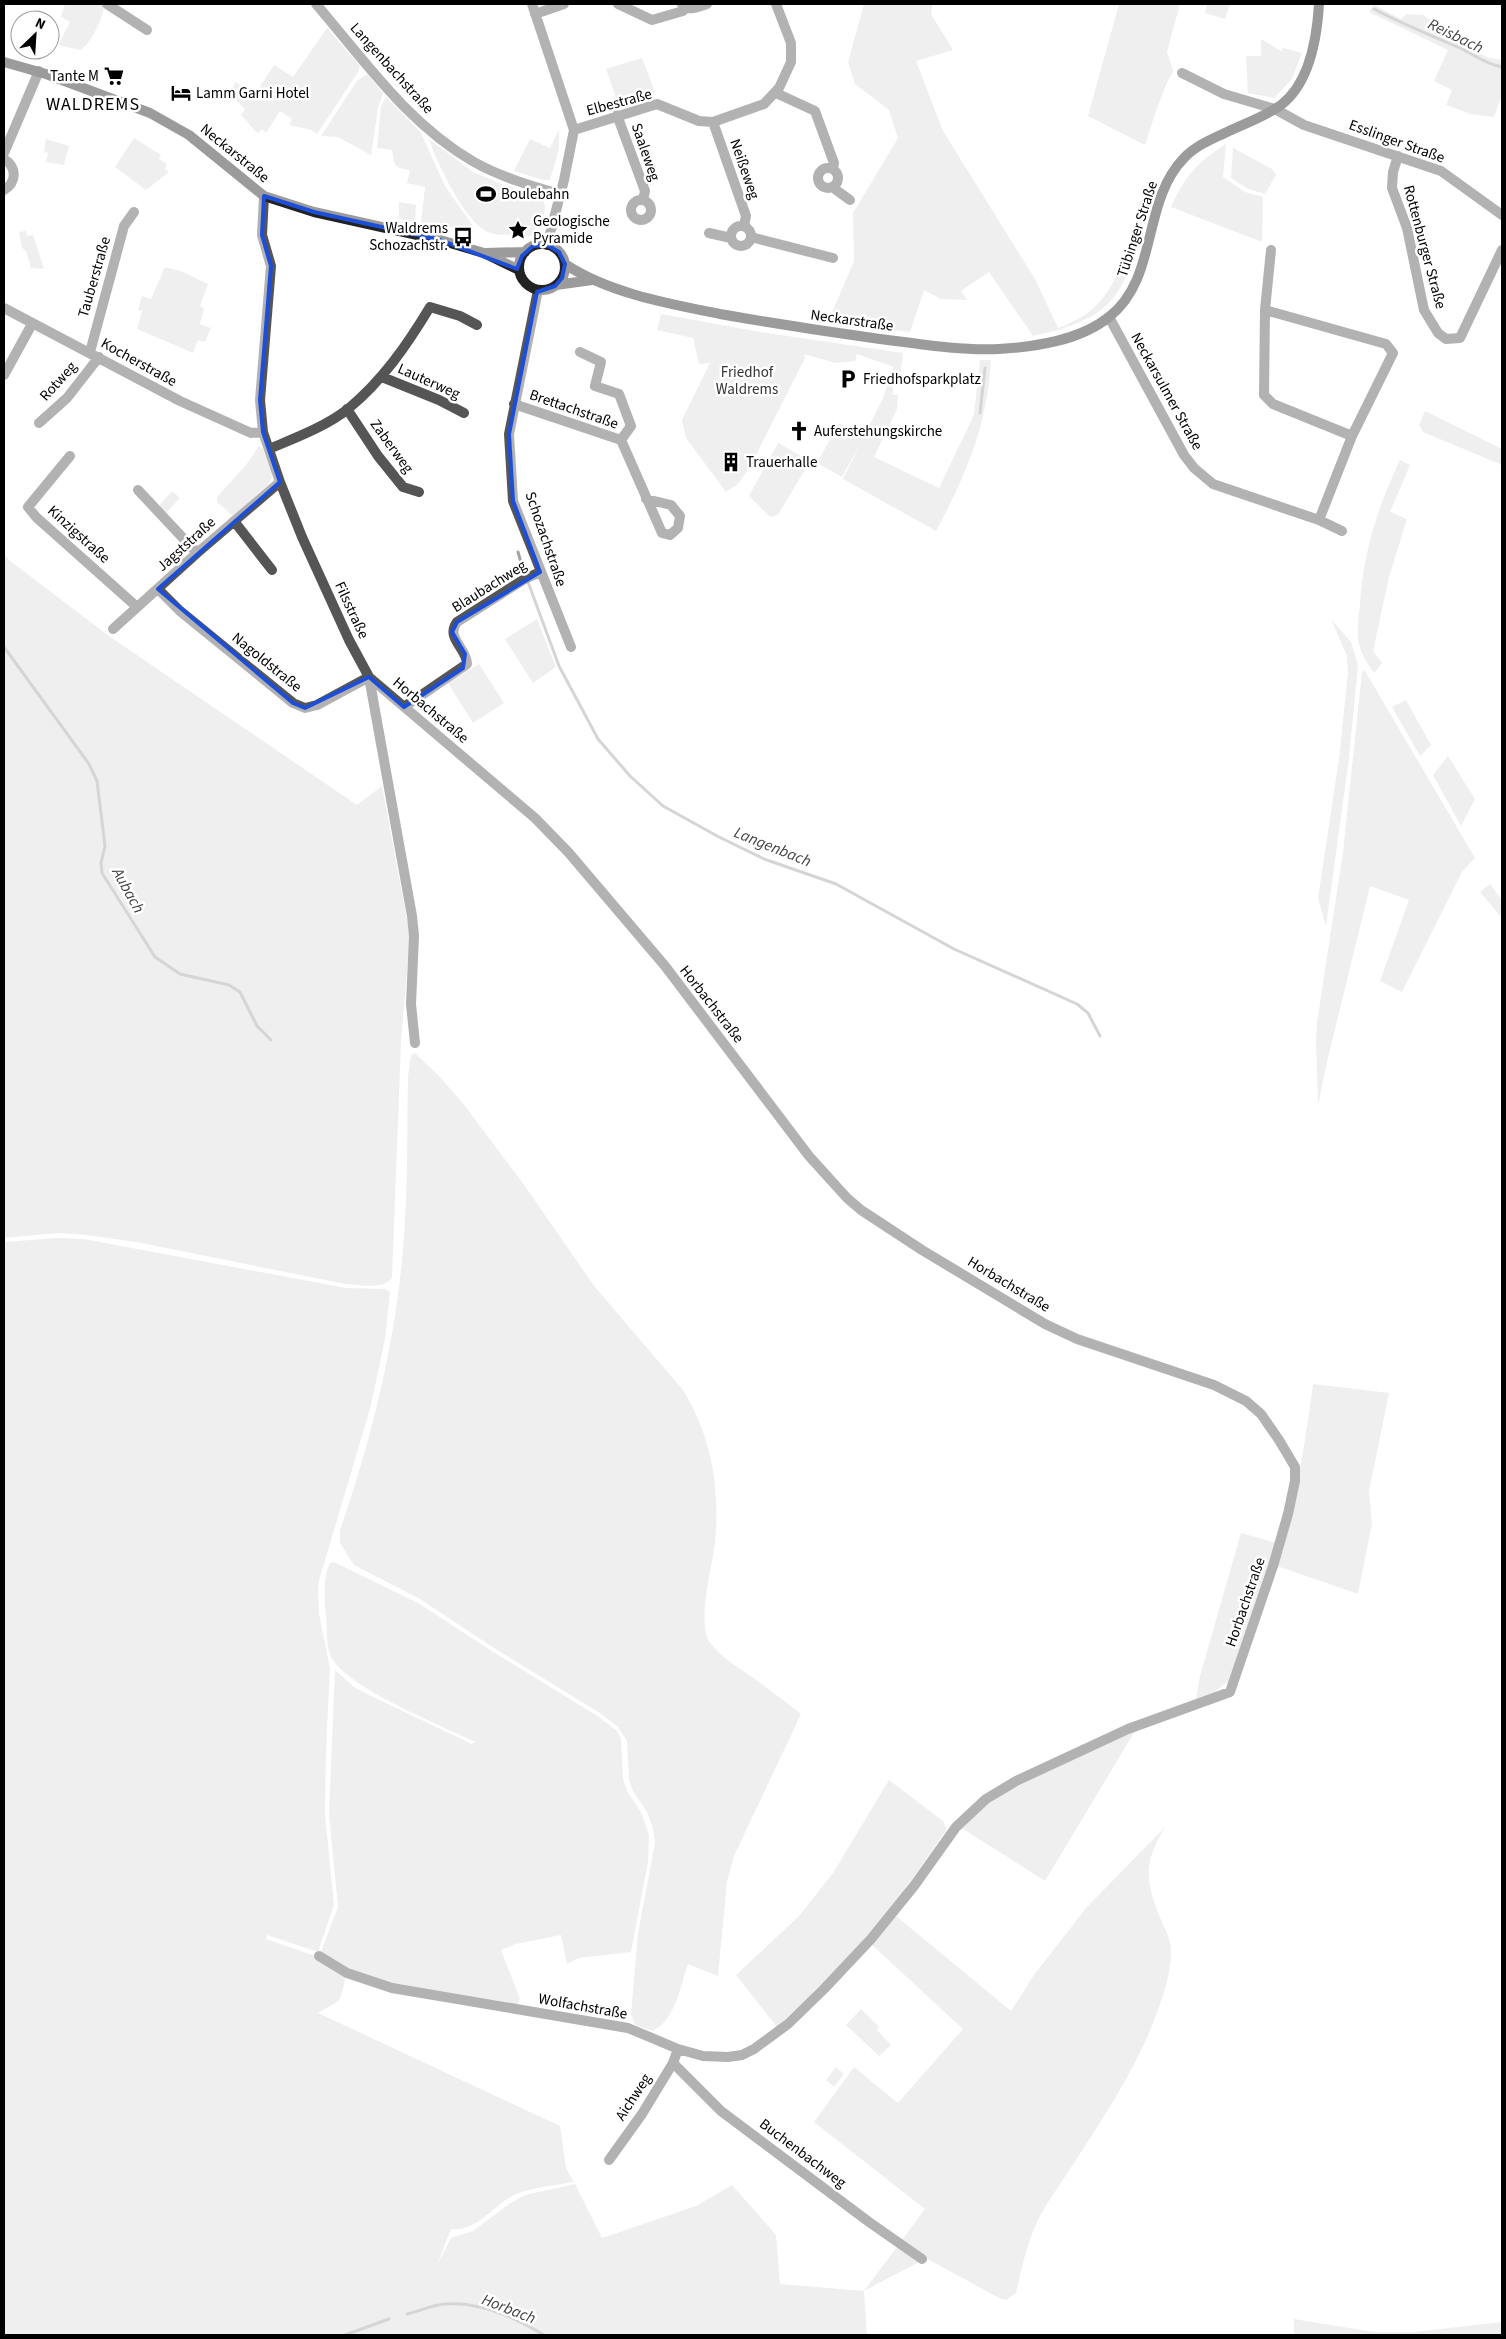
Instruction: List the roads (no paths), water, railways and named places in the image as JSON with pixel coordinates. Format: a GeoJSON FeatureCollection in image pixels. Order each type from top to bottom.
{"type":"FeatureCollection","features":[{"type":"Feature","properties":{"kind":"street"},"geometry":{"type":"LineString","coordinates":[[107,4],[147,30]]}},
{"type":"Feature","properties":{"kind":"street","name":"Langenbachstraße"},"geometry":{"type":"LineString","coordinates":[[316,4],[404,108],[449,146],[476,163],[511,178],[560,194]]}},
{"type":"Feature","properties":{"kind":"street"},"geometry":{"type":"LineString","coordinates":[[533,9],[564,4]]}},
{"type":"Feature","properties":{"kind":"street"},"geometry":{"type":"LineString","coordinates":[[618,4],[652,20],[683,11],[683,6],[692,9],[707,4]]}},
{"type":"Feature","properties":{"kind":"street","name":"Elbestraße"},"geometry":{"type":"LineString","coordinates":[[574,130],[657,104],[699,121],[713,122],[752,110],[764,104],[776,93],[791,62],[791,42],[776,4]]}},
{"type":"Feature","properties":{"kind":"street","name":"Tübinger Straße"},"geometry":{"type":"LineString","coordinates":[[1109,318],[1127,297],[1138,277],[1165,185],[1175,168],[1190,152],[1199,146],[1275,109],[1289,98],[1310,59],[1318,27],[1319,4]]}},
{"type":"Feature","properties":{"kind":"street","name":"Elbestraße"},"geometry":{"type":"LineString","coordinates":[[533,9],[574,130],[547,245]]}},
{"type":"Feature","properties":{"kind":"street","name":"Neckarstraße"},"geometry":{"type":"LineString","coordinates":[[4,62],[39,71],[122,101],[173,125],[189,135],[264,196],[314,212],[412,233],[484,254],[519,270]]}},
{"type":"Feature","properties":{"kind":"street"},"geometry":{"type":"LineString","coordinates":[[4,153],[39,71]]}},
{"type":"Feature","properties":{"kind":"street","name":"Esslinger Straße"},"geometry":{"type":"LineString","coordinates":[[1182,73],[1224,94],[1275,109],[1304,125],[1441,171],[1502,215]]}},
{"type":"Feature","properties":{"kind":"street"},"geometry":{"type":"LineString","coordinates":[[776,93],[815,111],[834,163],[833,169],[838,176],[837,183],[832,187]]}},
{"type":"Feature","properties":{"kind":"street","name":"Saaleweg"},"geometry":{"type":"LineString","coordinates":[[617,115],[645,191],[643,200]]}},
{"type":"Feature","properties":{"kind":"street","name":"Neißeweg"},"geometry":{"type":"LineString","coordinates":[[713,122],[746,216],[744,226],[749,229],[752,237]]}},
{"type":"Feature","properties":{"kind":"street","name":"Rottenburger Straße"},"geometry":{"type":"LineString","coordinates":[[1398,156],[1393,172],[1392,188],[1407,228],[1424,310],[1438,333],[1446,339],[1460,338],[1502,250]]}},
{"type":"Feature","properties":{"kind":"street"},"geometry":{"type":"LineString","coordinates":[[4,159],[9,163],[14,172],[12,183],[4,190]]}},
{"type":"Feature","properties":{"kind":"street"},"geometry":{"type":"LineString","coordinates":[[833,169],[821,170],[817,180],[823,187],[832,187],[850,200]]}},
{"type":"Feature","properties":{"kind":"street","name":"Filsstraße"},"geometry":{"type":"LineString","coordinates":[[264,196],[262,235],[271,266],[260,400],[263,432],[280,482],[349,640],[369,678],[412,916],[414,936],[411,1004],[415,1043]]}},
{"type":"Feature","properties":{"kind":"street","name":"Saaleweg"},"geometry":{"type":"LineString","coordinates":[[643,200],[650,206],[654,216],[642,221],[636,220],[632,215],[632,205],[637,201],[643,200]]}},
{"type":"Feature","properties":{"kind":"street","name":"Tauberstraße"},"geometry":{"type":"LineString","coordinates":[[94,355],[124,226],[134,212]]}},
{"type":"Feature","properties":{"kind":"street"},"geometry":{"type":"LineString","coordinates":[[731,238],[734,228],[744,226]]}},
{"type":"Feature","properties":{"kind":"street"},"geometry":{"type":"LineString","coordinates":[[709,233],[731,238],[736,246],[743,247],[748,244],[752,237],[833,258]]}},
{"type":"Feature","properties":{"kind":"street"},"geometry":{"type":"LineString","coordinates":[[547,245],[559,252],[565,264],[562,278],[556,285],[550,289],[538,290],[526,284],[519,270],[520,260],[525,252],[533,246],[547,245]]}},
{"type":"Feature","properties":{"kind":"street"},"geometry":{"type":"LineString","coordinates":[[1271,250],[1265,310],[1264,395],[1273,404],[1352,436]]}},
{"type":"Feature","properties":{"kind":"street","name":"Neckarstraße"},"geometry":{"type":"LineString","coordinates":[[484,254],[525,252]]}},
{"type":"Feature","properties":{"kind":"street","name":"Neckarstraße"},"geometry":{"type":"LineString","coordinates":[[565,264],[592,280],[674,305],[821,331],[946,346],[998,348],[1033,345],[1066,338],[1086,331],[1109,318]]}},
{"type":"Feature","properties":{"kind":"street","name":"Neckarstraße"},"geometry":{"type":"LineString","coordinates":[[556,285],[592,280]]}},
{"type":"Feature","properties":{"kind":"street","name":"Schozachstraße"},"geometry":{"type":"LineString","coordinates":[[538,290],[509,434],[513,501],[571,647]]}},
{"type":"Feature","properties":{"kind":"street"},"geometry":{"type":"LineString","coordinates":[[269,449],[328,421],[347,409],[382,377],[403,351],[430,307],[460,316],[477,325]]}},
{"type":"Feature","properties":{"kind":"street","name":"Kocherstraße"},"geometry":{"type":"LineString","coordinates":[[4,308],[180,402],[251,433],[263,432]]}},
{"type":"Feature","properties":{"kind":"street"},"geometry":{"type":"LineString","coordinates":[[1265,310],[1386,344],[1392,353],[1352,436],[1319,520]]}},
{"type":"Feature","properties":{"kind":"street","name":"Neckarsulmer Straße"},"geometry":{"type":"LineString","coordinates":[[1109,318],[1184,455],[1202,476],[1213,484],[1319,520],[1342,531]]}},
{"type":"Feature","properties":{"kind":"street"},"geometry":{"type":"LineString","coordinates":[[4,375],[32,324]]}},
{"type":"Feature","properties":{"kind":"street"},"geometry":{"type":"LineString","coordinates":[[580,352],[601,362],[595,386],[619,394],[631,426],[621,440]]}},
{"type":"Feature","properties":{"kind":"street","name":"Rotweg"},"geometry":{"type":"LineString","coordinates":[[39,423],[67,398],[94,355]]}},
{"type":"Feature","properties":{"kind":"street","name":"Lauterweg"},"geometry":{"type":"LineString","coordinates":[[382,377],[439,400],[464,413]]}},
{"type":"Feature","properties":{"kind":"street","name":"Brettachstraße"},"geometry":{"type":"LineString","coordinates":[[514,404],[621,440],[646,499]]}},
{"type":"Feature","properties":{"kind":"street","name":"Zaberweg"},"geometry":{"type":"LineString","coordinates":[[347,409],[378,456],[403,488],[419,492]]}},
{"type":"Feature","properties":{"kind":"street","name":"Kinzigstraße"},"geometry":{"type":"LineString","coordinates":[[70,456],[28,506],[36,518],[137,607]]}},
{"type":"Feature","properties":{"kind":"street","name":"Jagststraße"},"geometry":{"type":"LineString","coordinates":[[113,629],[158,590],[197,552],[280,482]]}},
{"type":"Feature","properties":{"kind":"street"},"geometry":{"type":"LineString","coordinates":[[138,490],[197,552]]}},
{"type":"Feature","properties":{"kind":"street"},"geometry":{"type":"LineString","coordinates":[[234,521],[272,570]]}},
{"type":"Feature","properties":{"kind":"street","name":"Blaubachweg"},"geometry":{"type":"LineString","coordinates":[[404,707],[467,664],[465,654],[453,636],[453,628],[457,622],[523,580],[540,572]]}},
{"type":"Feature","properties":{"kind":"street","name":"Nagoldstraße"},"geometry":{"type":"LineString","coordinates":[[158,590],[180,611],[293,703],[305,708],[317,705],[369,678]]}},
{"type":"Feature","properties":{"kind":"street","name":"Horbachstraße"},"geometry":{"type":"LineString","coordinates":[[369,678],[535,818],[569,853],[665,966],[809,1156],[830,1180],[861,1210],[922,1250],[1045,1324],[1077,1339],[1214,1385],[1246,1401],[1261,1414],[1270,1426],[1295,1467],[1295,1481],[1274,1566],[1230,1692],[1128,1729],[1016,1781],[986,1799],[956,1827]]}},
{"type":"Feature","properties":{"kind":"street","name":"Wolfachstraße"},"geometry":{"type":"LineString","coordinates":[[318,1956],[346,1973],[392,1988],[628,2028],[678,2049],[703,2056],[728,2057],[754,2049],[788,2024],[824,1989],[871,1939],[914,1886],[956,1827]]}},
{"type":"Feature","properties":{"kind":"street","name":"Aichweg"},"geometry":{"type":"LineString","coordinates":[[608,2160],[642,2114],[673,2063],[678,2049]]}},
{"type":"Feature","properties":{"kind":"street","name":"Buchenbachweg"},"geometry":{"type":"LineString","coordinates":[[673,2063],[721,2111],[869,2222],[922,2259]]}},
{"type":"Feature","properties":{"kind":"waterway","name":"Reisbach"},"geometry":{"type":"LineString","coordinates":[[1374,9],[1460,48],[1485,62],[1502,67]]}},
{"type":"Feature","properties":{"kind":"waterway"},"geometry":{"type":"LineString","coordinates":[[980,413],[985,368]]}},
{"type":"Feature","properties":{"kind":"waterway","name":"Langenbach"},"geometry":{"type":"LineString","coordinates":[[518,552],[522,566]]}},
{"type":"Feature","properties":{"kind":"waterway","name":"Langenbach"},"geometry":{"type":"LineString","coordinates":[[528,582],[559,666],[598,739],[630,776],[663,806],[764,859],[836,884],[954,949],[1077,1004],[1088,1013],[1100,1036]]}},
{"type":"Feature","properties":{"kind":"waterway","name":"Aubach"},"geometry":{"type":"LineString","coordinates":[[4,647],[89,764],[97,781],[105,846],[101,863],[102,873],[155,957],[180,974],[229,985],[240,992],[257,1026],[271,1040]]}},
{"type":"Feature","properties":{"kind":"waterway","name":"Horbach"},"geometry":{"type":"LineString","coordinates":[[407,2314],[440,2305],[470,2305],[509,2317],[544,2335]]}},
{"type":"Feature","properties":{"kind":"waterway","name":"Horbach"},"geometry":{"type":"LineString","coordinates":[[345,2335],[389,2319]]}},
{"type":"Feature","properties":{"kind":"place","name":"Tante M"},"geometry":{"type":"Point","coordinates":[114,76]}},
{"type":"Feature","properties":{"kind":"place","name":"Lamm Garni Hotel"},"geometry":{"type":"Point","coordinates":[181,93]}},
{"type":"Feature","properties":{"kind":"place","name":"Boulebahn"},"geometry":{"type":"Point","coordinates":[486,194]}},
{"type":"Feature","properties":{"kind":"place","name":"Geologische Pyramide"},"geometry":{"type":"Point","coordinates":[518,230]}},
{"type":"Feature","properties":{"kind":"place","name":"Waldrems Schozachstr."},"geometry":{"type":"Point","coordinates":[463,237]}},
{"type":"Feature","properties":{"kind":"place","name":"Friedhofsparkplatz"},"geometry":{"type":"Point","coordinates":[848,379]}},
{"type":"Feature","properties":{"kind":"place","name":"Auferstehungskirche"},"geometry":{"type":"Point","coordinates":[799,431]}},
{"type":"Feature","properties":{"kind":"place","name":"Trauerhalle"},"geometry":{"type":"Point","coordinates":[731,462]}},
{"type":"Feature","properties":{"kind":"district","name":"WALDREMS"},"geometry":{"type":"Point","coordinates":[93,104]}},
{"type":"Feature","properties":{"kind":"park label","name":"Friedhof Waldrems"},"geometry":{"type":"Point","coordinates":[747,380]}}]}
